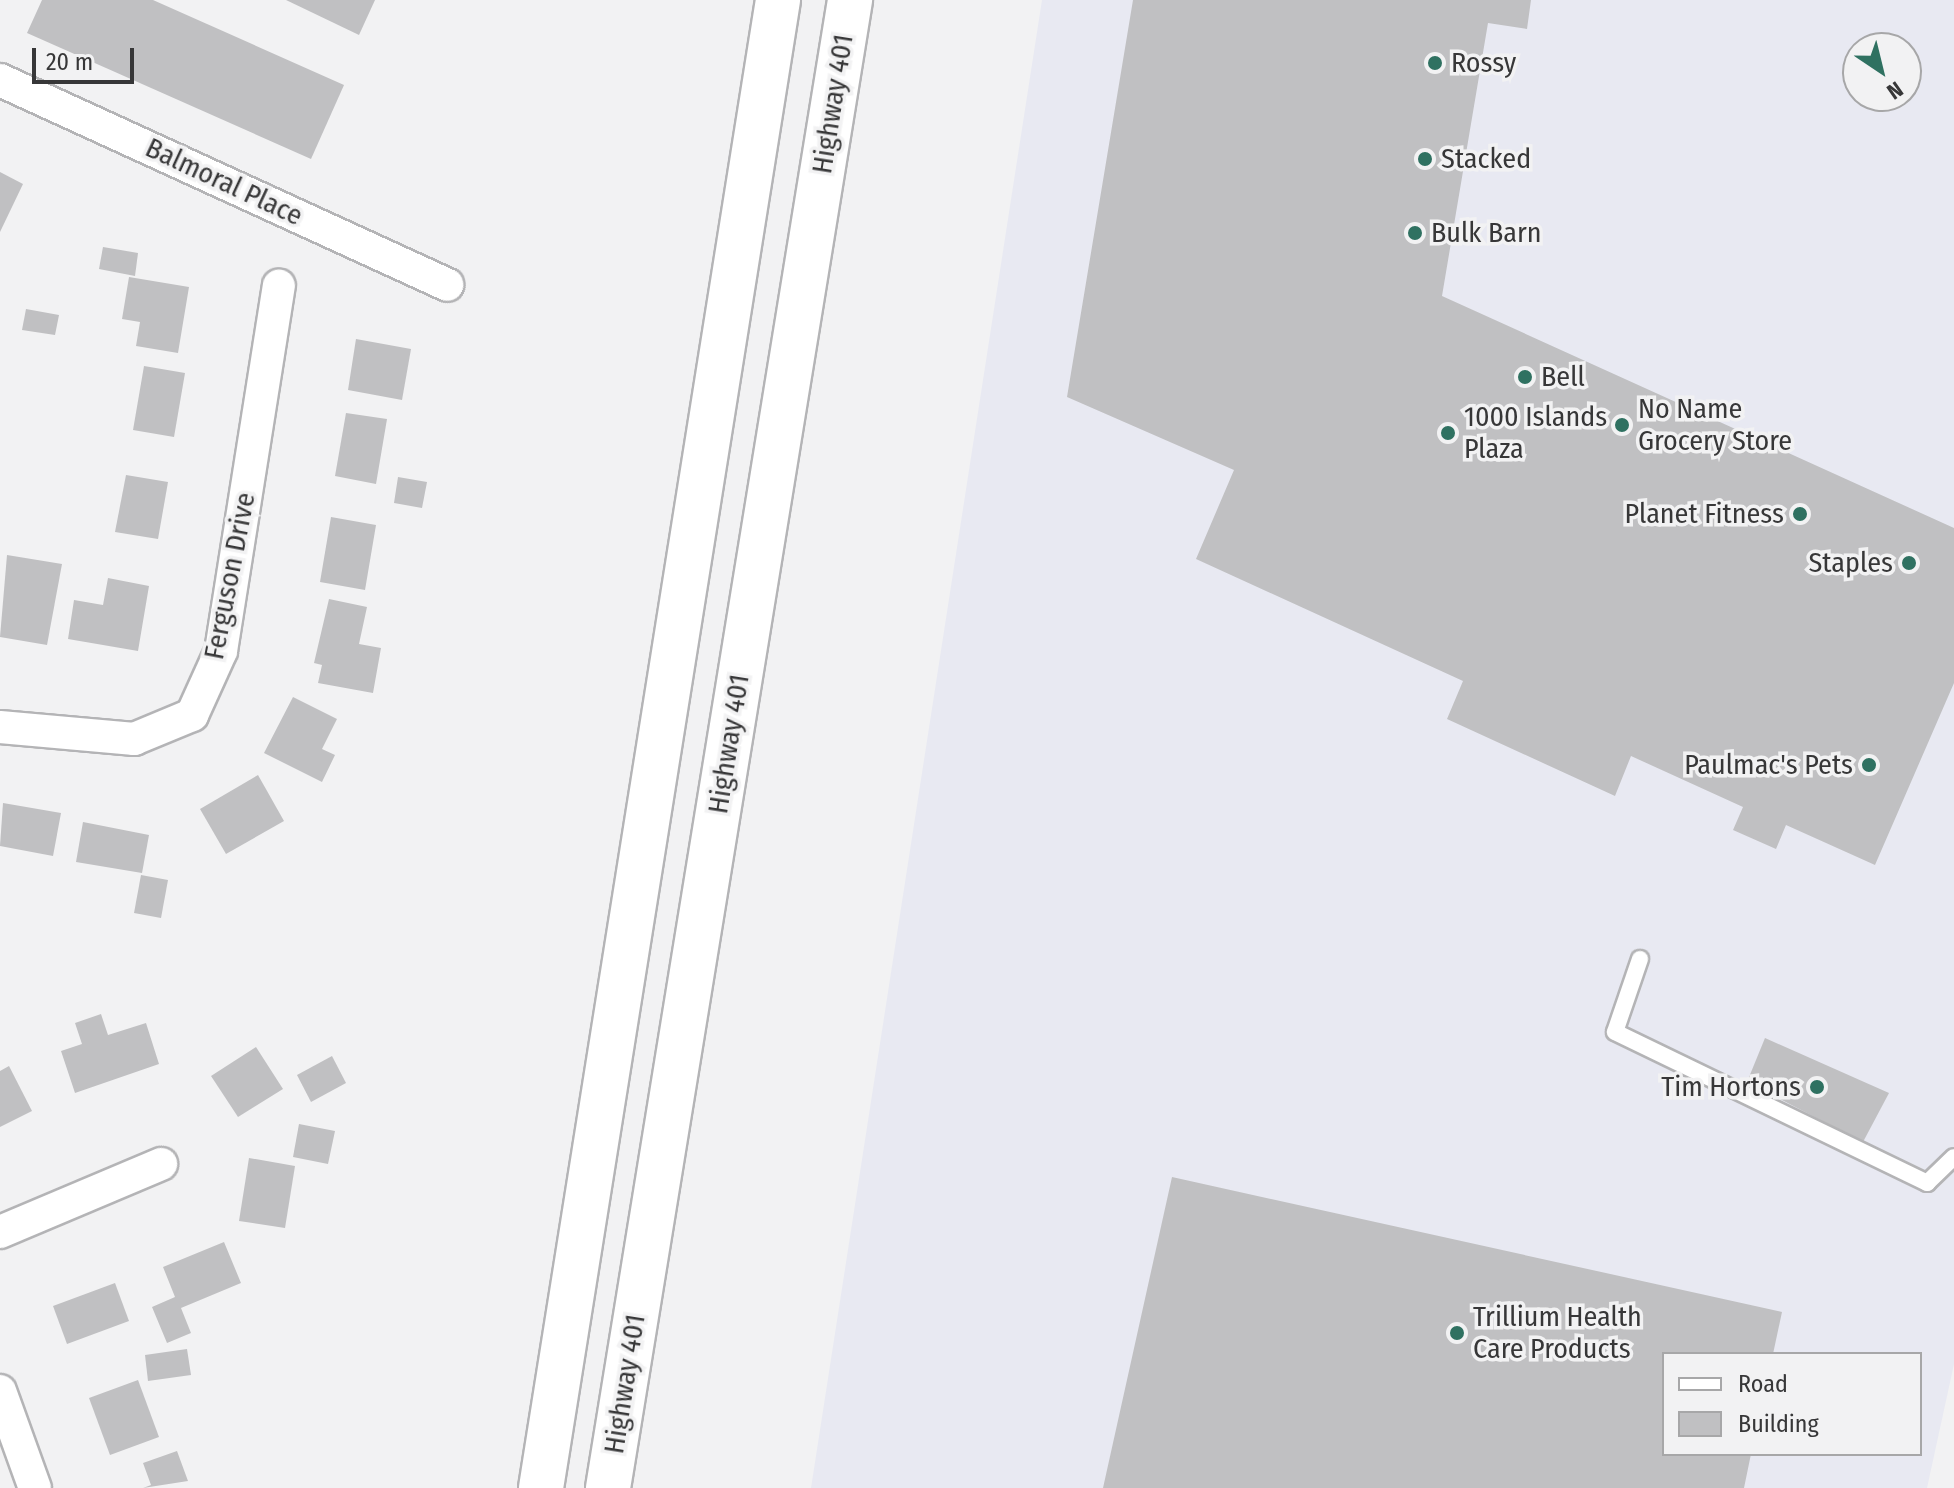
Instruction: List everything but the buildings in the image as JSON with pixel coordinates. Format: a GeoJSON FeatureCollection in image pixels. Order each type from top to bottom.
{"type":"FeatureCollection","features":[{"type":"Feature","properties":{"kind":"highway"},"geometry":{"type":"LineString","coordinates":[[751,0],[740,73],[754,145]]}},
{"type":"Feature","properties":{"kind":"highway"},"geometry":{"type":"LineString","coordinates":[[541,1488],[778,0]]}},
{"type":"Feature","properties":{"kind":"highway","name":"Highway 401"},"geometry":{"type":"LineString","coordinates":[[608,1488],[850,0]]}},
{"type":"Feature","properties":{"kind":"street","name":"Balmoral Place"},"geometry":{"type":"LineString","coordinates":[[0,80],[447,285]]}},
{"type":"Feature","properties":{"kind":"street","name":"Ferguson Drive"},"geometry":{"type":"LineString","coordinates":[[0,727],[134,739],[192,715],[221,651],[279,286]]}},
{"type":"Feature","properties":{"kind":"street"},"geometry":{"type":"LineString","coordinates":[[0,1232],[161,1164]]}},
{"type":"Feature","properties":{"kind":"street"},"geometry":{"type":"LineString","coordinates":[[0,1391],[35,1488]]}},
{"type":"Feature","properties":{"kind":"lane"},"geometry":{"type":"LineString","coordinates":[[1640,959],[1615,1032],[1927,1183],[1954,1157]]}},
{"type":"Feature","properties":{"kind":"shaded area"},"geometry":{"type":"Polygon","coordinates":[[[1042,0],[1954,0],[1954,1364],[1927,1488],[811,1488],[1042,0]]]}},
{"type":"Feature","properties":{"kind":"place","name":"Rossy"},"geometry":{"type":"Point","coordinates":[1435,63]}},
{"type":"Feature","properties":{"kind":"place","name":"Stacked"},"geometry":{"type":"Point","coordinates":[1425,159]}},
{"type":"Feature","properties":{"kind":"place","name":"Bulk Barn"},"geometry":{"type":"Point","coordinates":[1415,233]}},
{"type":"Feature","properties":{"kind":"place","name":"Bell"},"geometry":{"type":"Point","coordinates":[1525,377]}},
{"type":"Feature","properties":{"kind":"place","name":"No Name Grocery Store"},"geometry":{"type":"Point","coordinates":[1622,425]}},
{"type":"Feature","properties":{"kind":"place","name":"1000 Islands Plaza"},"geometry":{"type":"Point","coordinates":[1448,433]}},
{"type":"Feature","properties":{"kind":"place","name":"Planet Fitness"},"geometry":{"type":"Point","coordinates":[1800,514]}},
{"type":"Feature","properties":{"kind":"place","name":"Staples"},"geometry":{"type":"Point","coordinates":[1909,563]}},
{"type":"Feature","properties":{"kind":"place","name":"Paulmac's Pets"},"geometry":{"type":"Point","coordinates":[1869,765]}},
{"type":"Feature","properties":{"kind":"place","name":"Tim Hortons"},"geometry":{"type":"Point","coordinates":[1817,1087]}},
{"type":"Feature","properties":{"kind":"place","name":"Trillium Health Care Products"},"geometry":{"type":"Point","coordinates":[1457,1333]}}]}
